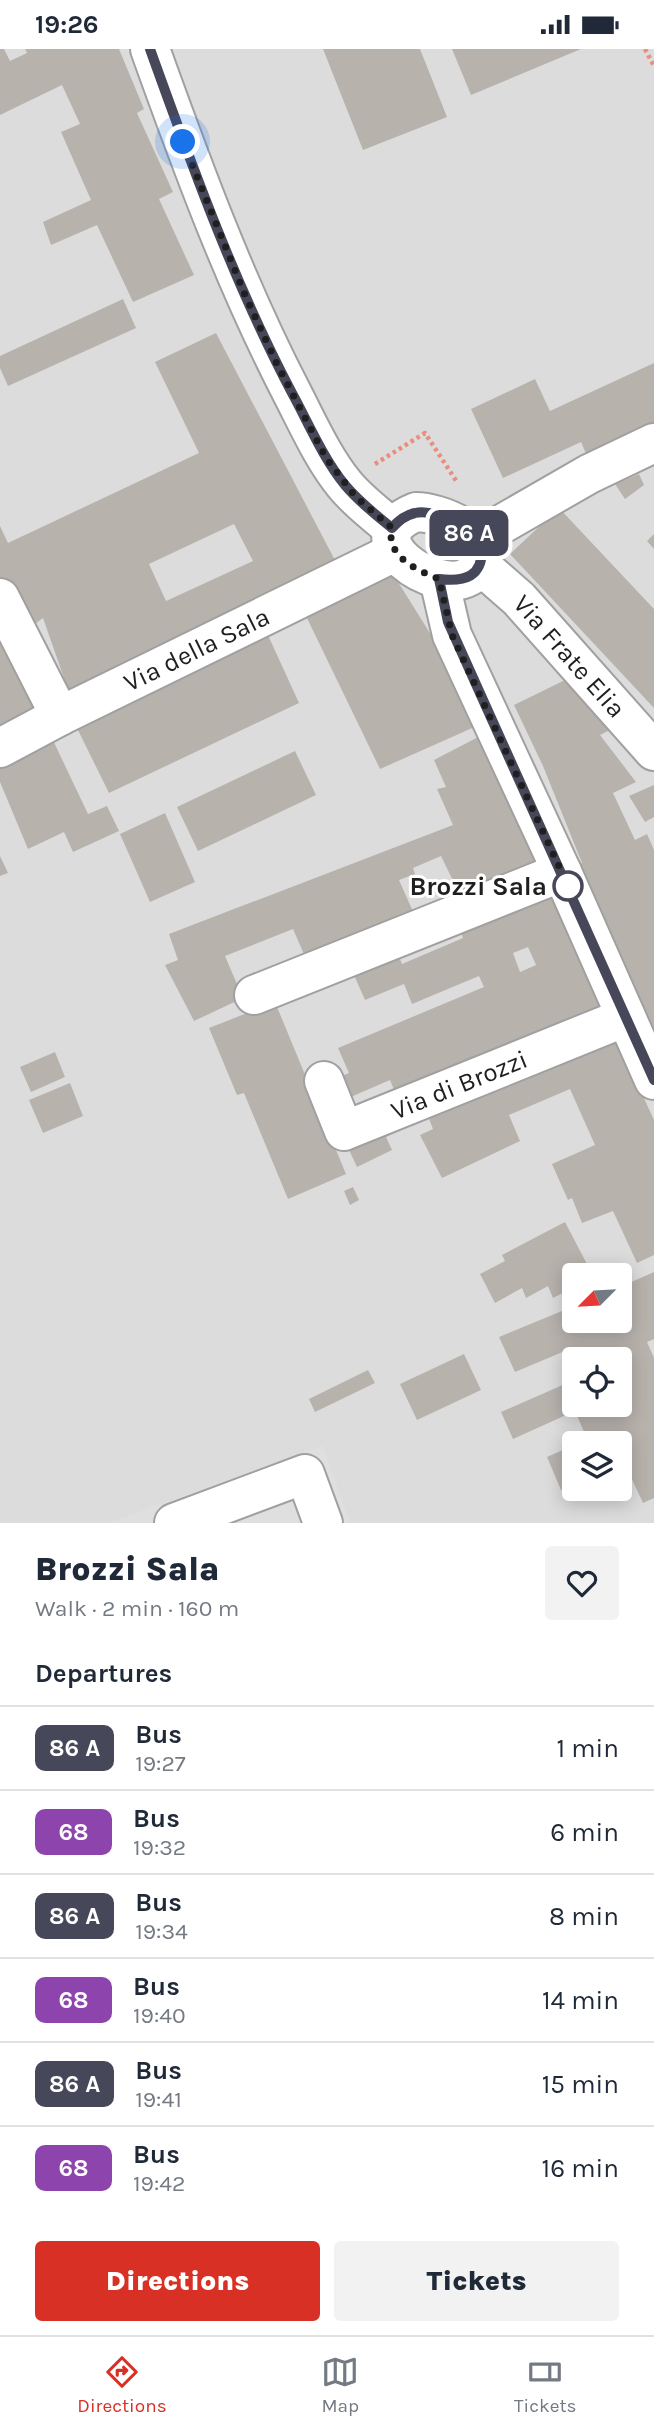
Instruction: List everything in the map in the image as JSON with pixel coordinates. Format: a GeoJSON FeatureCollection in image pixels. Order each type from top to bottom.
{"type":"FeatureCollection","features":[{"type":"Feature","properties":{"kind":"street"},"geometry":{"type":"LineString","coordinates":[[150,49],[214,222],[277,364],[326,458],[343,483],[394,540],[402,559],[439,579],[468,578],[478,552],[589,474],[654,443]]}},
{"type":"Feature","properties":{"kind":"street"},"geometry":{"type":"LineString","coordinates":[[394,540],[406,516],[426,512],[456,524],[478,552]]}},
{"type":"Feature","properties":{"kind":"street","name":"Via della Sala"},"geometry":{"type":"LineString","coordinates":[[0,748],[394,540]]}},
{"type":"Feature","properties":{"kind":"street","name":"Via Frate Elia"},"geometry":{"type":"LineString","coordinates":[[478,552],[654,751]]}},
{"type":"Feature","properties":{"kind":"street"},"geometry":{"type":"LineString","coordinates":[[439,579],[452,635],[562,872],[654,1080]]}},
{"type":"Feature","properties":{"kind":"street"},"geometry":{"type":"LineString","coordinates":[[0,598],[60,716]]}},
{"type":"Feature","properties":{"kind":"street"},"geometry":{"type":"LineString","coordinates":[[254,995],[562,872]]}},
{"type":"Feature","properties":{"kind":"street","name":"Via di Brozzi"},"geometry":{"type":"LineString","coordinates":[[324,1081],[344,1131],[626,1017]]}},
{"type":"Feature","properties":{"kind":"street"},"geometry":{"type":"LineString","coordinates":[[174,1523],[305,1474],[323,1523]]}},
{"type":"Feature","properties":{"kind":"path"},"geometry":{"type":"LineString","coordinates":[[645,49],[654,66]]}},
{"type":"Feature","properties":{"kind":"path"},"geometry":{"type":"LineString","coordinates":[[366,469],[425,433],[463,491]]}},
{"type":"Feature","properties":{"kind":"shaded area"},"geometry":{"type":"Polygon","coordinates":[[[0,49],[654,49],[654,1523],[0,1523],[0,49]]]}},
{"type":"Feature","properties":{"kind":"shaded area"},"geometry":{"type":"Polygon","coordinates":[[[323,1446],[350,1523],[107,1523],[323,1446]]]}},
{"type":"Feature","properties":{"kind":"building"},"geometry":{"type":"Polygon","coordinates":[[[0,49],[4,49],[10,61],[27,53],[25,49],[119,49],[144,109],[137,113],[173,192],[159,199],[194,275],[133,302],[97,225],[51,245],[43,222],[91,200],[61,132],[80,124],[62,85],[0,115],[0,49]]]}},
{"type":"Feature","properties":{"kind":"building"},"geometry":{"type":"Polygon","coordinates":[[[323,49],[420,49],[447,117],[363,150],[323,49]]]}},
{"type":"Feature","properties":{"kind":"building"},"geometry":{"type":"Polygon","coordinates":[[[452,49],[581,49],[471,95],[452,49]]]}},
{"type":"Feature","properties":{"kind":"building"},"geometry":{"type":"Polygon","coordinates":[[[123,299],[136,328],[8,386],[0,368],[0,356],[123,299]]]}},
{"type":"Feature","properties":{"kind":"building"},"geometry":{"type":"Polygon","coordinates":[[[216,333],[338,566],[72,701],[43,618],[35,624],[0,582],[0,526],[8,543],[199,453],[155,362],[216,333]],[[234,524],[149,564],[166,601],[253,561],[234,524]]]}},
{"type":"Feature","properties":{"kind":"building"},"geometry":{"type":"Polygon","coordinates":[[[654,363],[654,423],[587,456],[581,442],[503,478],[471,409],[535,379],[550,411],[654,363]]]}},
{"type":"Feature","properties":{"kind":"building"},"geometry":{"type":"Polygon","coordinates":[[[639,474],[644,485],[625,499],[615,484],[639,474]]]}},
{"type":"Feature","properties":{"kind":"building"},"geometry":{"type":"Polygon","coordinates":[[[559,508],[654,609],[654,708],[510,554],[559,508]]]}},
{"type":"Feature","properties":{"kind":"building"},"geometry":{"type":"Polygon","coordinates":[[[654,534],[654,549],[647,541],[654,534]]]}},
{"type":"Feature","properties":{"kind":"building"},"geometry":{"type":"Polygon","coordinates":[[[393,574],[453,670],[479,725],[380,769],[305,614],[393,574]]]}},
{"type":"Feature","properties":{"kind":"building"},"geometry":{"type":"Polygon","coordinates":[[[0,621],[49,711],[0,735],[0,621]]]}},
{"type":"Feature","properties":{"kind":"building"},"geometry":{"type":"Polygon","coordinates":[[[267,633],[299,703],[109,793],[74,722],[267,633]]]}},
{"type":"Feature","properties":{"kind":"building"},"geometry":{"type":"Polygon","coordinates":[[[565,680],[610,730],[600,735],[636,782],[613,793],[635,840],[647,834],[654,850],[654,1042],[577,866],[582,863],[543,766],[514,705],[565,680]]]}},
{"type":"Feature","properties":{"kind":"building"},"geometry":{"type":"Polygon","coordinates":[[[50,734],[88,814],[107,806],[119,831],[73,852],[64,832],[28,849],[0,782],[0,757],[50,734]]]}},
{"type":"Feature","properties":{"kind":"building"},"geometry":{"type":"Polygon","coordinates":[[[482,735],[541,866],[462,899],[441,856],[413,868],[415,874],[399,880],[415,916],[306,959],[293,929],[225,956],[243,998],[194,1021],[165,965],[178,960],[169,934],[453,825],[437,789],[446,787],[434,760],[482,735]]]}},
{"type":"Feature","properties":{"kind":"building"},"geometry":{"type":"Polygon","coordinates":[[[295,751],[316,795],[198,851],[177,807],[295,751]]]}},
{"type":"Feature","properties":{"kind":"building"},"geometry":{"type":"Polygon","coordinates":[[[654,785],[654,817],[645,822],[629,796],[654,785]]]}},
{"type":"Feature","properties":{"kind":"building"},"geometry":{"type":"Polygon","coordinates":[[[165,813],[195,882],[150,902],[120,834],[165,813]]]}},
{"type":"Feature","properties":{"kind":"building"},"geometry":{"type":"Polygon","coordinates":[[[0,856],[8,873],[0,876],[0,856]]]}},
{"type":"Feature","properties":{"kind":"building"},"geometry":{"type":"Polygon","coordinates":[[[555,887],[607,1013],[397,1097],[390,1080],[346,1099],[337,1078],[349,1073],[338,1048],[484,987],[479,976],[412,1004],[404,984],[365,1000],[350,966],[395,947],[402,964],[463,938],[459,926],[555,887]],[[528,947],[513,953],[520,972],[536,965],[528,947]]]}},
{"type":"Feature","properties":{"kind":"building"},"geometry":{"type":"Polygon","coordinates":[[[275,1002],[346,1174],[288,1199],[244,1093],[237,1095],[209,1028],[275,1002]]]}},
{"type":"Feature","properties":{"kind":"building"},"geometry":{"type":"Polygon","coordinates":[[[613,1031],[654,1120],[654,1255],[637,1263],[613,1211],[582,1223],[572,1198],[568,1200],[552,1164],[595,1145],[570,1089],[509,1115],[520,1141],[442,1178],[420,1135],[433,1129],[426,1111],[613,1031]]]}},
{"type":"Feature","properties":{"kind":"building"},"geometry":{"type":"Polygon","coordinates":[[[55,1052],[65,1077],[31,1092],[20,1067],[55,1052]]]}},
{"type":"Feature","properties":{"kind":"building"},"geometry":{"type":"Polygon","coordinates":[[[70,1083],[83,1116],[43,1133],[29,1100],[70,1083]]]}},
{"type":"Feature","properties":{"kind":"building"},"geometry":{"type":"Polygon","coordinates":[[[397,1113],[404,1128],[386,1137],[392,1150],[357,1167],[344,1139],[397,1113]]]}},
{"type":"Feature","properties":{"kind":"building"},"geometry":{"type":"Polygon","coordinates":[[[353,1187],[359,1200],[350,1205],[344,1191],[353,1187]]]}},
{"type":"Feature","properties":{"kind":"building"},"geometry":{"type":"Polygon","coordinates":[[[565,1222],[586,1263],[562,1263],[562,1293],[553,1298],[548,1286],[526,1298],[522,1288],[495,1303],[480,1274],[505,1261],[502,1255],[565,1222]]]}},
{"type":"Feature","properties":{"kind":"building"},"geometry":{"type":"Polygon","coordinates":[[[654,1272],[654,1339],[647,1342],[654,1358],[654,1498],[643,1503],[632,1479],[632,1431],[584,1431],[578,1417],[632,1417],[632,1347],[562,1347],[562,1352],[515,1372],[499,1337],[562,1311],[562,1333],[632,1333],[632,1282],[654,1272]]]}},
{"type":"Feature","properties":{"kind":"building"},"geometry":{"type":"Polygon","coordinates":[[[464,1354],[481,1390],[417,1420],[400,1384],[464,1354]]]}},
{"type":"Feature","properties":{"kind":"building"},"geometry":{"type":"Polygon","coordinates":[[[368,1370],[375,1383],[315,1412],[309,1399],[368,1370]]]}},
{"type":"Feature","properties":{"kind":"building"},"geometry":{"type":"Polygon","coordinates":[[[562,1385],[562,1417],[513,1439],[501,1412],[562,1385]]]}},
{"type":"Feature","properties":{"kind":"building"},"geometry":{"type":"Polygon","coordinates":[[[562,1450],[561,1490],[547,1457],[562,1450]]]}},
{"type":"Feature","properties":{"kind":"bus line"},"geometry":{"type":"LineString","coordinates":[[150,49],[183,142],[245,295],[326,458],[355,496],[392,528],[406,516],[426,512],[456,524],[482,547],[480,565],[468,578],[439,579],[452,635],[562,872],[654,1080]]}},
{"type":"Feature","properties":{"kind":"place","name":"Brozzi Sala"},"geometry":{"type":"Point","coordinates":[568,886]}},
{"type":"Feature","properties":{"kind":"route"},"geometry":{"type":"LineString","coordinates":[[183,142],[245,295],[326,458],[355,496],[392,528],[391,545],[395,552],[402,559],[439,579],[452,635],[568,886]]}}]}
